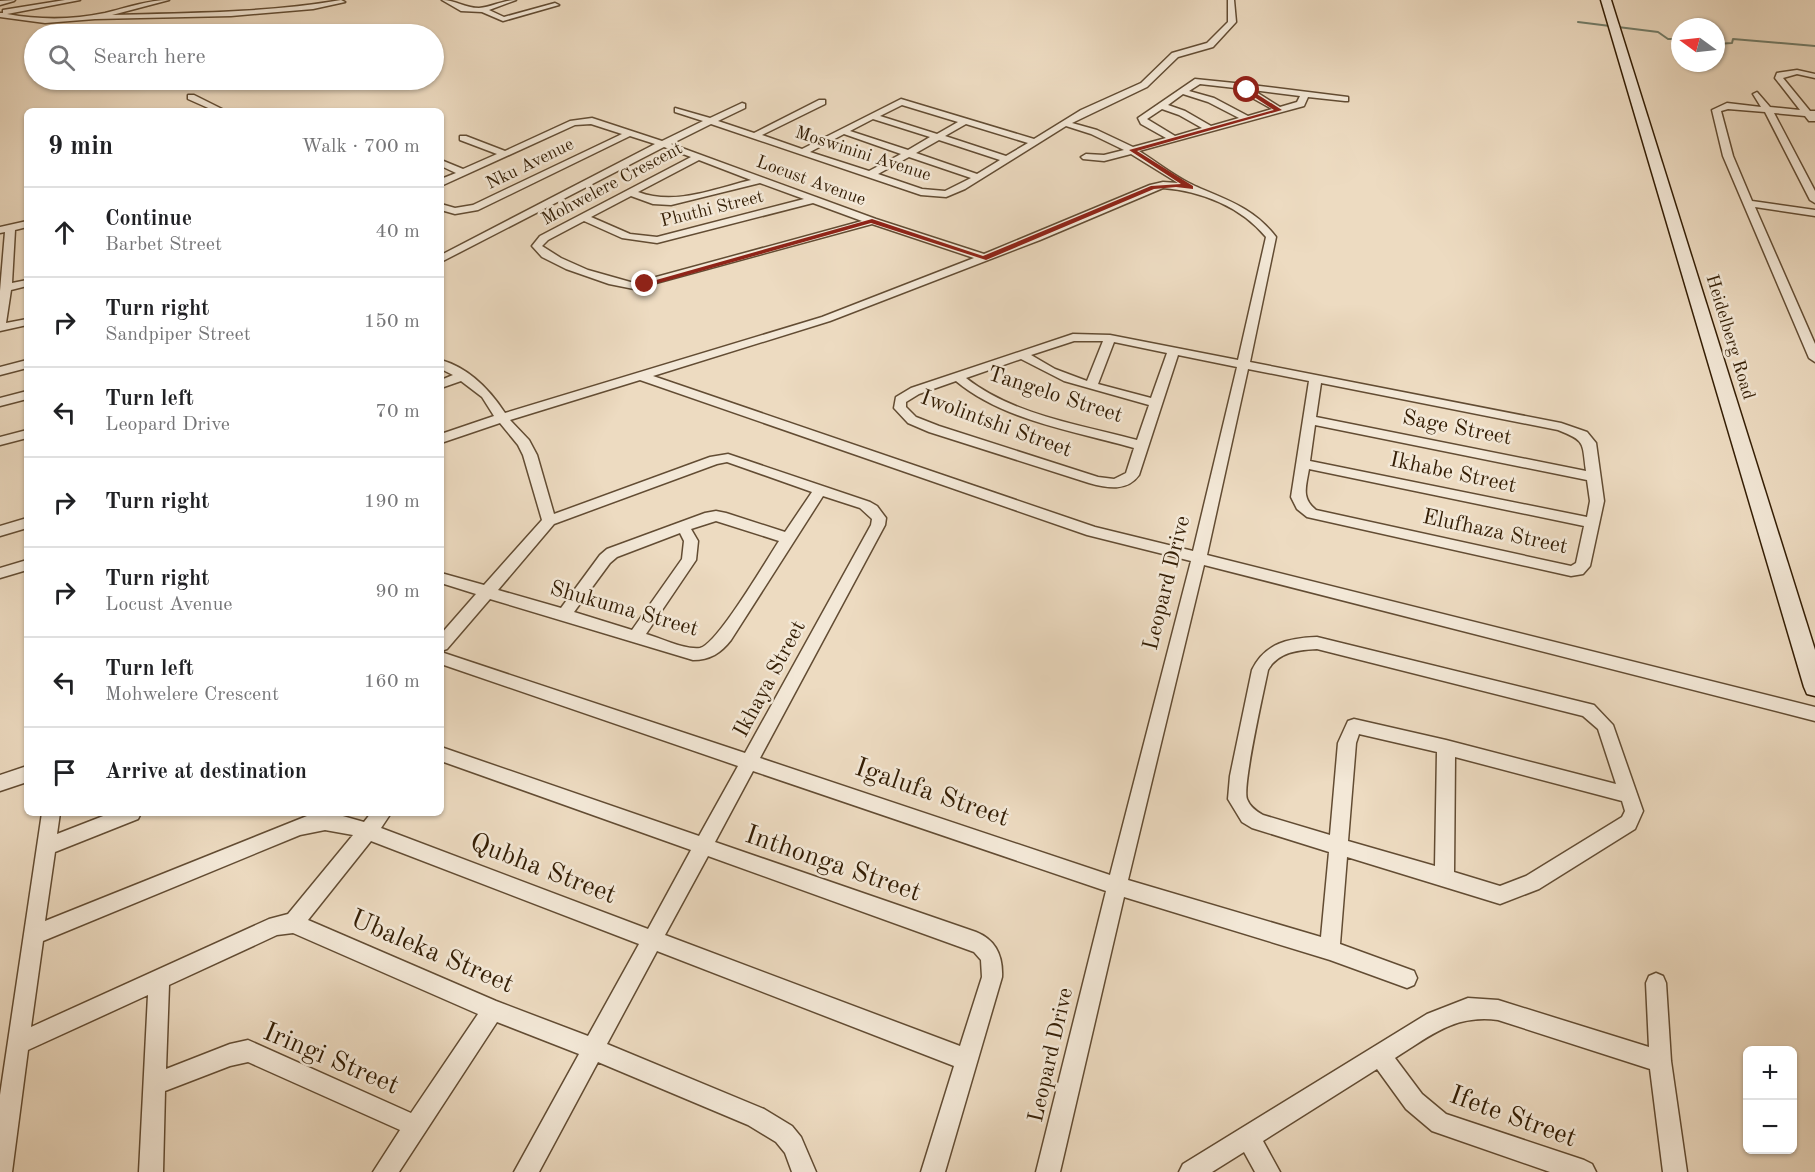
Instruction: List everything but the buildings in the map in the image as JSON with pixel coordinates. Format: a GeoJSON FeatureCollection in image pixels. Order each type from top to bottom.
{"type":"FeatureCollection","features":[{"type":"Feature","properties":{"kind":"main road","name":"Heidelberg Road"},"geometry":{"type":"LineString","coordinates":[[1606,0],[1815,687]]}},
{"type":"Feature","properties":{"kind":"street"},"geometry":{"type":"LineString","coordinates":[[0,3],[12,0]]}},
{"type":"Feature","properties":{"kind":"street"},"geometry":{"type":"LineString","coordinates":[[0,14],[77,0]]}},
{"type":"Feature","properties":{"kind":"street"},"geometry":{"type":"LineString","coordinates":[[98,18],[166,0]]}},
{"type":"Feature","properties":{"kind":"street"},"geometry":{"type":"LineString","coordinates":[[445,0],[466,9],[480,10],[503,19],[555,4]]}},
{"type":"Feature","properties":{"kind":"street"},"geometry":{"type":"LineString","coordinates":[[480,10],[513,0]]}},
{"type":"Feature","properties":{"kind":"street","name":"Moswinini Avenue"},"geometry":{"type":"LineString","coordinates":[[678,110],[921,192],[936,195],[953,192],[1092,107],[1144,84],[1175,55],[1204,48],[1216,41],[1232,22],[1231,0]]}},
{"type":"Feature","properties":{"kind":"street"},"geometry":{"type":"LineString","coordinates":[[0,14],[54,22],[98,18],[231,14],[313,7],[344,1]]}},
{"type":"Feature","properties":{"kind":"street"},"geometry":{"type":"LineString","coordinates":[[1815,76],[1789,72],[1780,75],[1779,78],[1812,114],[1815,124]]}},
{"type":"Feature","properties":{"kind":"street"},"geometry":{"type":"LineString","coordinates":[[1174,139],[1142,120],[1144,116],[1181,91],[1202,80],[1345,99]]}},
{"type":"Feature","properties":{"kind":"street"},"geometry":{"type":"LineString","coordinates":[[1246,85],[1250,93],[1279,110]]}},
{"type":"Feature","properties":{"kind":"street"},"geometry":{"type":"LineString","coordinates":[[1181,91],[1211,100],[1247,119]]}},
{"type":"Feature","properties":{"kind":"street"},"geometry":{"type":"LineString","coordinates":[[1086,157],[1102,159],[1301,104],[1305,95],[1309,94]]}},
{"type":"Feature","properties":{"kind":"street"},"geometry":{"type":"LineString","coordinates":[[1756,94],[1768,110],[1815,200]]}},
{"type":"Feature","properties":{"kind":"street"},"geometry":{"type":"LineString","coordinates":[[191,98],[215,108]]}},
{"type":"Feature","properties":{"kind":"street"},"geometry":{"type":"LineString","coordinates":[[754,136],[822,102]]}},
{"type":"Feature","properties":{"kind":"street"},"geometry":{"type":"LineString","coordinates":[[802,152],[896,102],[910,103],[1035,142]]}},
{"type":"Feature","properties":{"kind":"street"},"geometry":{"type":"LineString","coordinates":[[1160,105],[1182,113],[1210,129]]}},
{"type":"Feature","properties":{"kind":"street"},"geometry":{"type":"LineString","coordinates":[[444,258],[663,144],[742,106]]}},
{"type":"Feature","properties":{"kind":"street"},"geometry":{"type":"LineString","coordinates":[[1812,114],[1727,106],[1716,110],[1728,156],[1812,346],[1815,358]]}},
{"type":"Feature","properties":{"kind":"street"},"geometry":{"type":"LineString","coordinates":[[872,116],[1006,159]]}},
{"type":"Feature","properties":{"kind":"street","name":"Locust Avenue"},"geometry":{"type":"LineString","coordinates":[[505,154],[573,123],[592,121],[663,144],[872,221],[984,258]]}},
{"type":"Feature","properties":{"kind":"street"},"geometry":{"type":"LineString","coordinates":[[870,175],[966,121]]}},
{"type":"Feature","properties":{"kind":"street","name":"Leopard Drive"},"geometry":{"type":"LineString","coordinates":[[1048,1172],[1199,557],[1244,366],[1271,237],[1257,220],[1220,198],[1190,187],[1106,136],[1064,123]]}},
{"type":"Feature","properties":{"kind":"street"},"geometry":{"type":"LineString","coordinates":[[842,131],[978,177]]}},
{"type":"Feature","properties":{"kind":"street","name":"Nku Avenue"},"geometry":{"type":"LineString","coordinates":[[444,207],[462,210],[482,205],[630,134]]}},
{"type":"Feature","properties":{"kind":"street"},"geometry":{"type":"LineString","coordinates":[[464,138],[505,154]]}},
{"type":"Feature","properties":{"kind":"street"},"geometry":{"type":"LineString","coordinates":[[444,182],[505,154]]}},
{"type":"Feature","properties":{"kind":"street","name":"Mohwelere Crescent"},"geometry":{"type":"LineString","coordinates":[[699,157],[544,238],[537,246],[538,249],[601,279],[634,286],[872,221]]}},
{"type":"Feature","properties":{"kind":"street"},"geometry":{"type":"LineString","coordinates":[[444,164],[464,173]]}},
{"type":"Feature","properties":{"kind":"street"},"geometry":{"type":"LineString","coordinates":[[631,193],[653,201],[671,202],[761,180]]}},
{"type":"Feature","properties":{"kind":"street"},"geometry":{"type":"LineString","coordinates":[[444,438],[502,418],[826,319],[984,258],[1153,188],[1170,185],[1190,187]]}},
{"type":"Feature","properties":{"kind":"street","name":"Phuthi Street"},"geometry":{"type":"LineString","coordinates":[[585,218],[635,240],[649,241],[670,238],[815,199]]}},
{"type":"Feature","properties":{"kind":"street"},"geometry":{"type":"LineString","coordinates":[[1749,203],[1815,213]]}},
{"type":"Feature","properties":{"kind":"street"},"geometry":{"type":"LineString","coordinates":[[24,225],[5,229],[6,288],[0,327],[24,323]]}},
{"type":"Feature","properties":{"kind":"street"},"geometry":{"type":"LineString","coordinates":[[6,288],[24,284]]}},
{"type":"Feature","properties":{"kind":"street","name":"Iwolintshi Street"},"geometry":{"type":"LineString","coordinates":[[1173,352],[1132,475],[1127,481],[1114,484],[1103,483],[927,427],[912,420],[901,410],[900,400],[907,394],[1072,337],[1110,338],[1244,366]]}},
{"type":"Feature","properties":{"kind":"street"},"geometry":{"type":"LineString","coordinates":[[1092,384],[1110,338]]}},
{"type":"Feature","properties":{"kind":"street"},"geometry":{"type":"LineString","coordinates":[[1022,354],[1046,370],[1155,403]]}},
{"type":"Feature","properties":{"kind":"street"},"geometry":{"type":"LineString","coordinates":[[0,371],[24,365]]}},
{"type":"Feature","properties":{"kind":"street"},"geometry":{"type":"LineString","coordinates":[[444,366],[486,393],[502,418],[528,449],[549,521],[444,642]]}},
{"type":"Feature","properties":{"kind":"street","name":"Elufhaza Street"},"geometry":{"type":"LineString","coordinates":[[1244,366],[1574,431],[1589,442],[1597,501],[1583,566],[1578,570],[1564,570],[1312,514],[1305,510],[1299,501],[1315,380]]}},
{"type":"Feature","properties":{"kind":"street"},"geometry":{"type":"LineString","coordinates":[[444,383],[463,376]]}},
{"type":"Feature","properties":{"kind":"street"},"geometry":{"type":"LineString","coordinates":[[641,376],[1067,523],[1815,714]]}},
{"type":"Feature","properties":{"kind":"street","name":"Tangelo Street"},"geometry":{"type":"LineString","coordinates":[[958,377],[971,390],[995,401],[1143,446]]}},
{"type":"Feature","properties":{"kind":"street"},"geometry":{"type":"LineString","coordinates":[[0,402],[24,396]]}},
{"type":"Feature","properties":{"kind":"street","name":"Sage Street"},"geometry":{"type":"LineString","coordinates":[[1311,420],[1594,477]]}},
{"type":"Feature","properties":{"kind":"street"},"geometry":{"type":"LineString","coordinates":[[0,441],[24,435]]}},
{"type":"Feature","properties":{"kind":"street","name":"Ikhaya Street"},"geometry":{"type":"LineString","coordinates":[[526,1172],[704,848],[878,525],[879,518],[872,508],[738,461],[722,459],[549,521]]}},
{"type":"Feature","properties":{"kind":"street","name":"Ikhabe Street"},"geometry":{"type":"LineString","coordinates":[[1305,464],[1592,523]]}},
{"type":"Feature","properties":{"kind":"street","name":"Shukuma Street"},"geometry":{"type":"LineString","coordinates":[[444,579],[693,654],[703,655],[716,648],[820,490]]}},
{"type":"Feature","properties":{"kind":"street"},"geometry":{"type":"LineString","coordinates":[[564,615],[605,559],[612,553],[705,518],[716,516],[787,538]]}},
{"type":"Feature","properties":{"kind":"street"},"geometry":{"type":"LineString","coordinates":[[0,531],[24,524]]}},
{"type":"Feature","properties":{"kind":"street"},"geometry":{"type":"LineString","coordinates":[[636,636],[689,560],[691,541],[683,526]]}},
{"type":"Feature","properties":{"kind":"street"},"geometry":{"type":"LineString","coordinates":[[0,573],[24,566]]}},
{"type":"Feature","properties":{"kind":"street"},"geometry":{"type":"LineString","coordinates":[[1317,643],[1588,710],[1605,724],[1629,795],[1634,811],[1629,823],[1532,884],[1500,895],[1258,822],[1248,816],[1238,799],[1239,776],[1262,663],[1276,651],[1317,643]]}},
{"type":"Feature","properties":{"kind":"street","name":"Igalufa Street"},"geometry":{"type":"LineString","coordinates":[[444,659],[1117,886],[1330,950],[1407,978]]}},
{"type":"Feature","properties":{"kind":"street"},"geometry":{"type":"LineString","coordinates":[[1330,950],[1347,743],[1354,726],[1446,747],[1629,795]]}},
{"type":"Feature","properties":{"kind":"street"},"geometry":{"type":"LineString","coordinates":[[1443,878],[1446,747]]}},
{"type":"Feature","properties":{"kind":"street","name":"Inthonga Street"},"geometry":{"type":"LineString","coordinates":[[444,755],[985,947],[990,953],[993,964],[992,977],[933,1172]]}},
{"type":"Feature","properties":{"kind":"street"},"geometry":{"type":"LineString","coordinates":[[0,783],[24,775]]}},
{"type":"Feature","properties":{"kind":"street"},"geometry":{"type":"LineString","coordinates":[[0,1172],[51,816]]}},
{"type":"Feature","properties":{"kind":"street"},"geometry":{"type":"LineString","coordinates":[[46,847],[124,816]]}},
{"type":"Feature","properties":{"kind":"street"},"geometry":{"type":"LineString","coordinates":[[18,1044],[276,926],[293,923],[380,816]]}},
{"type":"Feature","properties":{"kind":"street","name":"Qubha Street"},"geometry":{"type":"LineString","coordinates":[[32,936],[312,822],[338,821],[968,1060]]}},
{"type":"Feature","properties":{"kind":"street","name":"Ubaleka Street"},"geometry":{"type":"LineString","coordinates":[[293,923],[493,1010],[594,1049],[769,1124],[793,1145],[804,1172]]}},
{"type":"Feature","properties":{"kind":"street"},"geometry":{"type":"LineString","coordinates":[[151,1172],[159,981]]}},
{"type":"Feature","properties":{"kind":"street"},"geometry":{"type":"LineString","coordinates":[[1656,984],[1660,1062],[1675,1172]]}},
{"type":"Feature","properties":{"kind":"street"},"geometry":{"type":"LineString","coordinates":[[1191,1172],[1451,1012],[1470,1007],[1498,1010],[1660,1062]]}},
{"type":"Feature","properties":{"kind":"street"},"geometry":{"type":"LineString","coordinates":[[385,1172],[493,1010]]}},
{"type":"Feature","properties":{"kind":"street","name":"Iringi Street"},"geometry":{"type":"LineString","coordinates":[[155,1084],[230,1055],[248,1052],[416,1126]]}},
{"type":"Feature","properties":{"kind":"street","name":"Ifete Street"},"geometry":{"type":"LineString","coordinates":[[1381,1055],[1413,1102],[1426,1116],[1440,1124],[1584,1172]]}},
{"type":"Feature","properties":{"kind":"street"},"geometry":{"type":"LineString","coordinates":[[1248,1137],[1268,1172]]}},
{"type":"Feature","properties":{"kind":"waterway"},"geometry":{"type":"LineString","coordinates":[[1578,22],[1658,32],[1671,39]]}},
{"type":"Feature","properties":{"kind":"waterway"},"geometry":{"type":"LineString","coordinates":[[1725,43],[1732,43],[1733,39],[1815,46]]}},
{"type":"Feature","properties":{"kind":"route"},"geometry":{"type":"LineString","coordinates":[[645,284],[872,221],[984,258],[1153,188],[1163,185],[1190,187],[1132,150],[1279,110],[1247,90]]}}]}
